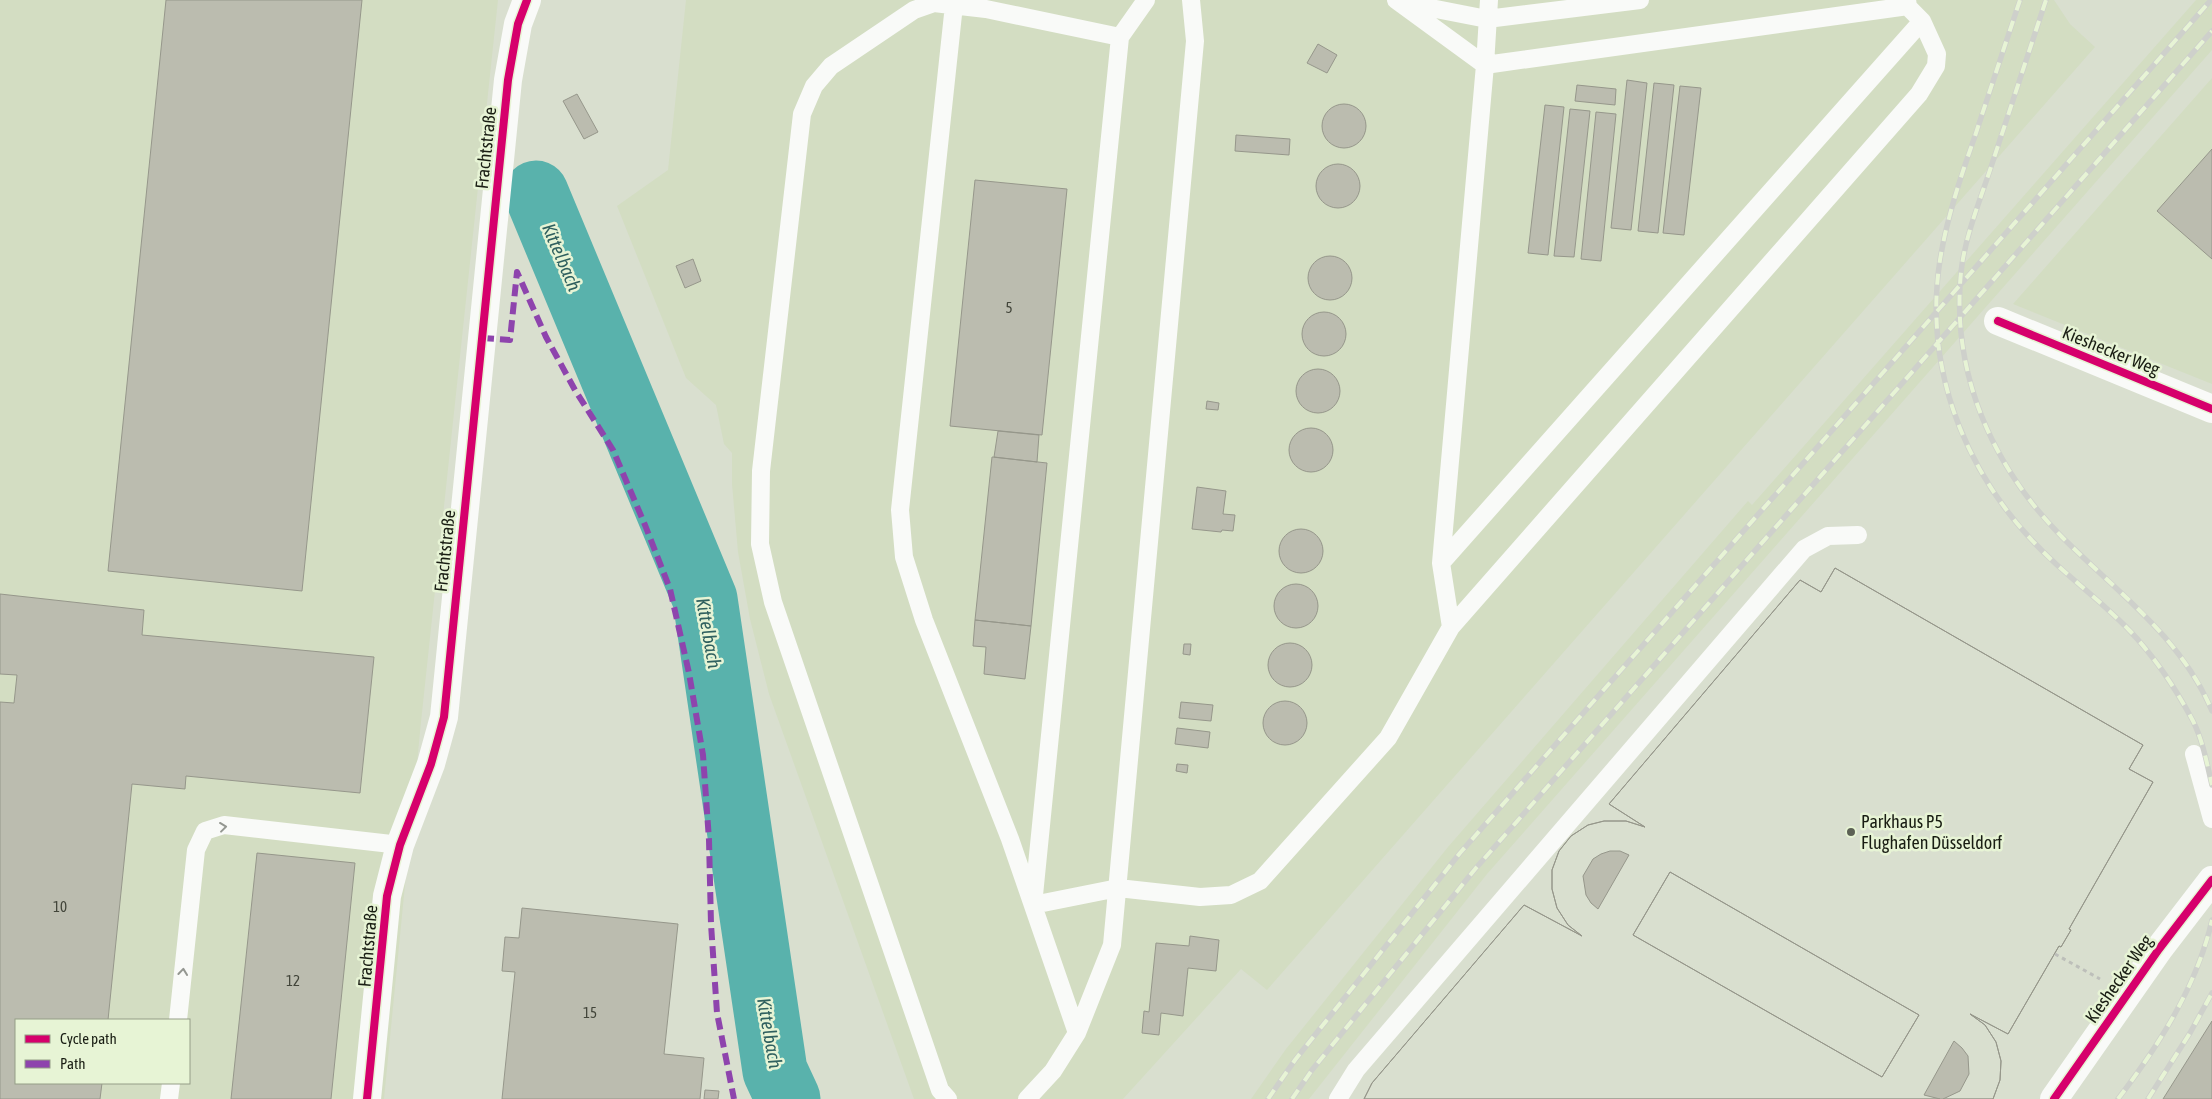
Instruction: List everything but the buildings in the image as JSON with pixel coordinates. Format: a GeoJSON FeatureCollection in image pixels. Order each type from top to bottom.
{"type":"FeatureCollection","features":[{"type":"Feature","properties":{"kind":"street","name":"Frachtstraße"},"geometry":{"type":"LineString","coordinates":[[367,1099],[387,896],[400,845],[431,764],[444,717],[508,80],[518,24],[528,0]]}},
{"type":"Feature","properties":{"kind":"street","name":"Kieshecker Weg"},"geometry":{"type":"LineString","coordinates":[[1998,321],[2212,409]]}},
{"type":"Feature","properties":{"kind":"street","name":"Kieshecker Weg"},"geometry":{"type":"LineString","coordinates":[[2054,1099],[2158,948],[2212,880]]}},
{"type":"Feature","properties":{"kind":"lane"},"geometry":{"type":"LineString","coordinates":[[1033,905],[1120,37],[1146,0]]}},
{"type":"Feature","properties":{"kind":"lane"},"geometry":{"type":"LineString","coordinates":[[1027,1099],[1054,1071],[1076,1033],[1112,945],[1195,41],[1191,0]]}},
{"type":"Feature","properties":{"kind":"lane"},"geometry":{"type":"LineString","coordinates":[[1451,627],[1441,563],[1485,65],[1489,0]]}},
{"type":"Feature","properties":{"kind":"lane"},"geometry":{"type":"LineString","coordinates":[[1400,1],[1487,19],[1640,0]]}},
{"type":"Feature","properties":{"kind":"lane"},"geometry":{"type":"LineString","coordinates":[[1033,905],[1118,888],[1200,898],[1231,896],[1260,881],[1388,738],[1451,627],[1919,94],[1936,66],[1936,54],[1922,21],[1905,2],[1485,65],[1400,1]]}},
{"type":"Feature","properties":{"kind":"lane"},"geometry":{"type":"LineString","coordinates":[[948,1099],[940,1090],[773,602],[760,544],[761,471],[802,114],[814,86],[831,66],[914,10],[934,3],[986,9],[1120,37]]}},
{"type":"Feature","properties":{"kind":"lane"},"geometry":{"type":"LineString","coordinates":[[954,5],[900,510],[904,557],[924,620],[1010,839],[1076,1033]]}},
{"type":"Feature","properties":{"kind":"lane"},"geometry":{"type":"LineString","coordinates":[[1441,563],[1922,21]]}},
{"type":"Feature","properties":{"kind":"lane"},"geometry":{"type":"LineString","coordinates":[[1338,1099],[1356,1070],[1804,550],[1828,536],[1858,535]]}},
{"type":"Feature","properties":{"kind":"lane"},"geometry":{"type":"LineString","coordinates":[[2194,754],[2212,819]]}},
{"type":"Feature","properties":{"kind":"lane"},"geometry":{"type":"LineString","coordinates":[[178,1019],[196,850],[205,831],[224,825],[400,845]]}},
{"type":"Feature","properties":{"kind":"lane"},"geometry":{"type":"LineString","coordinates":[[170,1099],[171,1084]]}},
{"type":"Feature","properties":{"kind":"path"},"geometry":{"type":"LineString","coordinates":[[2055,954],[2126,995]]}},
{"type":"Feature","properties":{"kind":"shaded area"},"geometry":{"type":"Polygon","coordinates":[[[0,0],[498,0],[421,722],[384,1099],[0,1099],[0,0]]]}},
{"type":"Feature","properties":{"kind":"shaded area"},"geometry":{"type":"Polygon","coordinates":[[[686,0],[2054,0],[2070,24],[2095,47],[1267,990],[1241,969],[1123,1099],[914,1099],[769,694],[750,619],[738,552],[732,484],[732,453],[724,444],[716,405],[686,378],[617,206],[668,170],[686,0]]]}},
{"type":"Feature","properties":{"kind":"shaded area"},"geometry":{"type":"Polygon","coordinates":[[[2196,0],[2212,0],[2212,50],[1487,874],[1309,1099],[1251,1099],[1286,1049],[1448,847],[1748,501],[1752,505],[2196,0]]]}},
{"type":"Feature","properties":{"kind":"shaded area"},"geometry":{"type":"Polygon","coordinates":[[[2212,78],[2212,384],[2013,304],[2212,78]]]}},
{"type":"Feature","properties":{"kind":"waterway","name":"Kittelbach"},"geometry":{"type":"LineString","coordinates":[[536,193],[705,599],[775,1071],[788,1099]]}},
{"type":"Feature","properties":{"kind":"railway"},"geometry":{"type":"LineString","coordinates":[[2020,0],[1950,212],[1943,244],[1936,303],[1939,346],[1946,387],[1959,427],[1977,465],[1999,500],[2026,534],[2129,630],[2156,662],[2172,685],[2193,721],[2212,785]]}},
{"type":"Feature","properties":{"kind":"railway"},"geometry":{"type":"LineString","coordinates":[[2046,0],[1973,220],[1963,259],[1960,309],[1963,346],[1970,382],[1982,416],[1997,449],[2015,480],[2062,537],[2146,617],[2165,638],[2183,660],[2199,685],[2212,711]]}},
{"type":"Feature","properties":{"kind":"railway"},"geometry":{"type":"LineString","coordinates":[[1268,1099],[1295,1060],[1460,853],[2211,0]]}},
{"type":"Feature","properties":{"kind":"railway"},"geometry":{"type":"LineString","coordinates":[[1292,1099],[1312,1070],[1476,868],[2212,31]]}},
{"type":"Feature","properties":{"kind":"railway"},"geometry":{"type":"LineString","coordinates":[[2118,1099],[2148,1058],[2175,1014],[2197,968],[2212,920]]}},
{"type":"Feature","properties":{"kind":"railway"},"geometry":{"type":"LineString","coordinates":[[2148,1099],[2190,1033],[2212,993]]}},
{"type":"Feature","properties":{"kind":"marked path"},"geometry":{"type":"LineString","coordinates":[[482,338],[510,340],[517,272],[546,337],[575,390],[613,450],[670,589],[689,673],[703,755],[717,1013],[734,1099]]}},
{"type":"Feature","properties":{"kind":"cycle path"},"geometry":{"type":"LineString","coordinates":[[367,1099],[387,896],[400,845],[431,764],[444,717],[508,80],[518,24],[527,0]]}},
{"type":"Feature","properties":{"kind":"cycle path"},"geometry":{"type":"LineString","coordinates":[[1998,321],[2212,409]]}},
{"type":"Feature","properties":{"kind":"cycle path"},"geometry":{"type":"LineString","coordinates":[[2054,1099],[2159,949],[2212,880]]}},
{"type":"Feature","properties":{"kind":"place","name":"Parkhaus P5 Flughafen Düsseldorf"},"geometry":{"type":"Point","coordinates":[1851,832]}}]}
